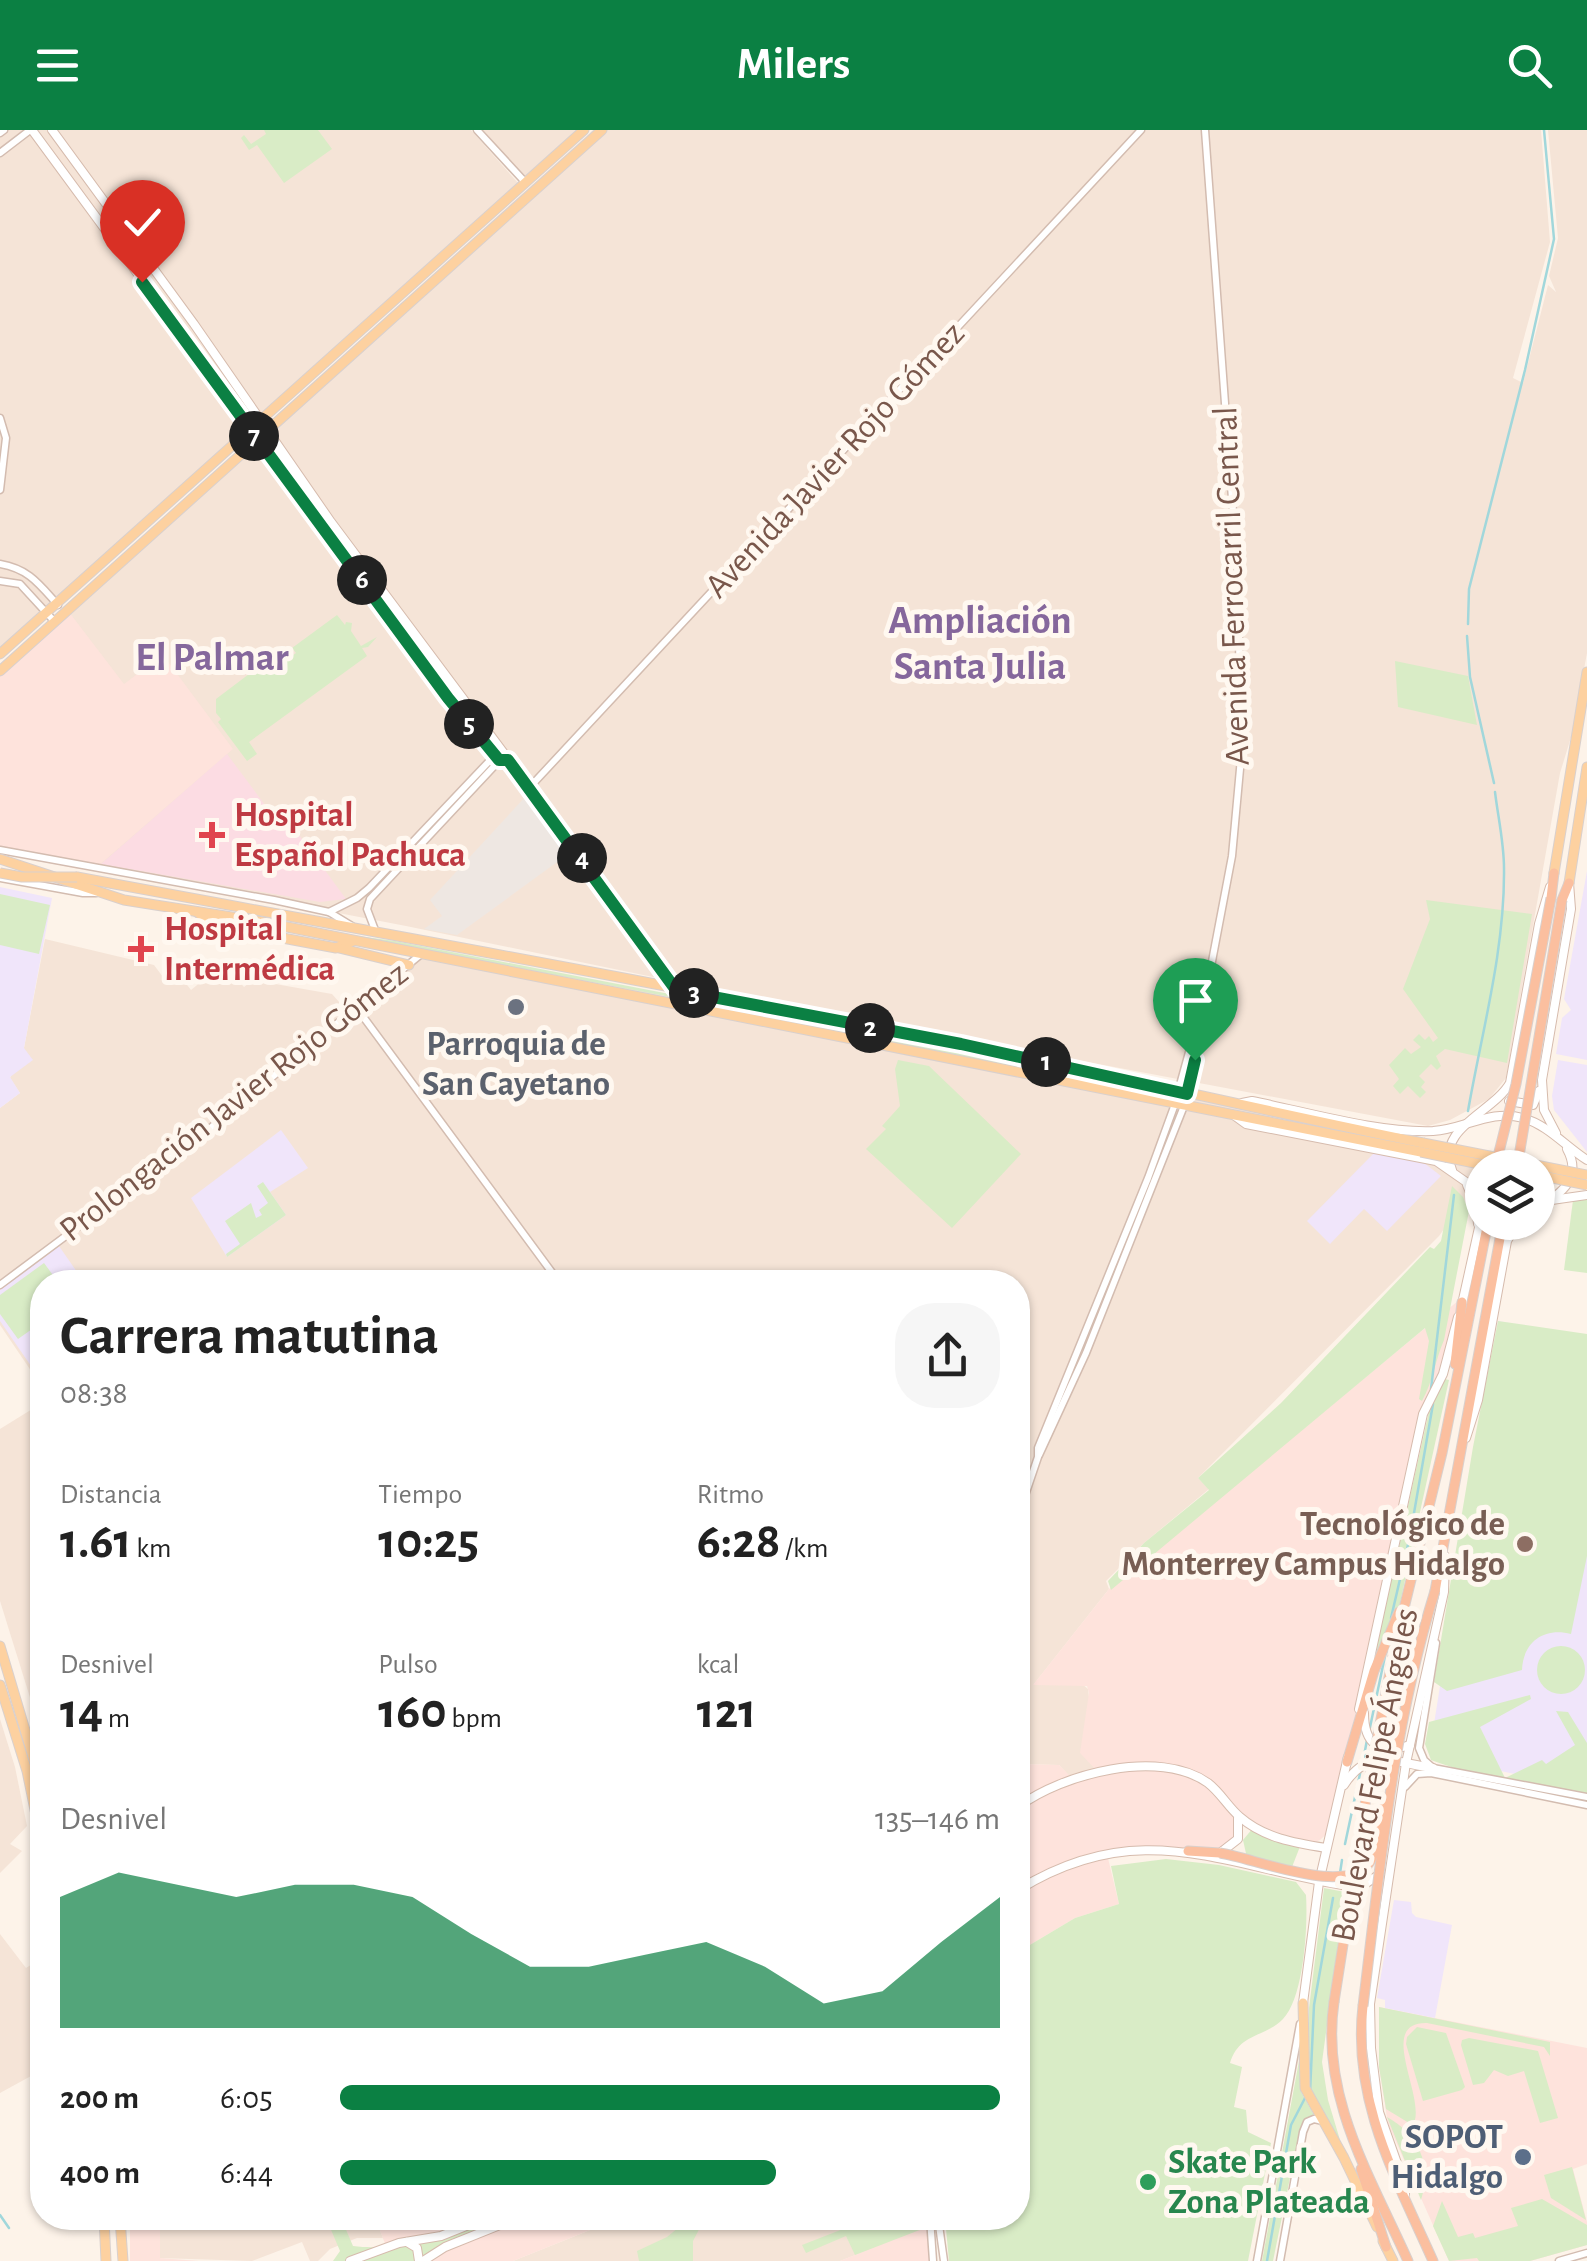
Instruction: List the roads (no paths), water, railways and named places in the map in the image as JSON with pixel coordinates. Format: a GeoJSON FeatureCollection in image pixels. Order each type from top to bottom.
{"type":"FeatureCollection","features":[{"type":"Feature","properties":{"kind":"highway"},"geometry":{"type":"LineString","coordinates":[[1501,1150],[1554,873]]}},
{"type":"Feature","properties":{"kind":"highway"},"geometry":{"type":"LineString","coordinates":[[1520,1150],[1562,900],[1569,883]]}},
{"type":"Feature","properties":{"kind":"highway","name":"Boulevard Felipe Ángeles"},"geometry":{"type":"LineString","coordinates":[[1408,2261],[1364,2171],[1339,2100],[1333,2066],[1332,2013],[1361,1824],[1396,1641],[1458,1381],[1485,1240]]}},
{"type":"Feature","properties":{"kind":"highway","name":"Boulevard Felipe Ángeles"},"geometry":{"type":"LineString","coordinates":[[1434,2261],[1394,2176],[1369,2108],[1361,2060],[1362,2018],[1390,1784],[1407,1693],[1444,1550],[1500,1240]]}},
{"type":"Feature","properties":{"kind":"highway"},"geometry":{"type":"LineString","coordinates":[[1448,1424],[1462,1302]]}},
{"type":"Feature","properties":{"kind":"highway"},"geometry":{"type":"LineString","coordinates":[[1347,1762],[1379,1659],[1413,1577]]}},
{"type":"Feature","properties":{"kind":"highway"},"geometry":{"type":"LineString","coordinates":[[1188,1851],[1220,1853],[1335,1878],[1358,1874],[1373,1854],[1390,1784]]}},
{"type":"Feature","properties":{"kind":"highway"},"geometry":{"type":"LineString","coordinates":[[1364,2171],[1386,2248]]}},
{"type":"Feature","properties":{"kind":"main road"},"geometry":{"type":"LineString","coordinates":[[31,130],[256,439],[601,884],[676,990]]}},
{"type":"Feature","properties":{"kind":"main road"},"geometry":{"type":"LineString","coordinates":[[52,130],[194,324],[373,587]]}},
{"type":"Feature","properties":{"kind":"main road"},"geometry":{"type":"LineString","coordinates":[[61,608],[259,421],[584,130]]}},
{"type":"Feature","properties":{"kind":"main road"},"geometry":{"type":"LineString","coordinates":[[0,671],[61,608],[266,431],[602,130]]}},
{"type":"Feature","properties":{"kind":"main road"},"geometry":{"type":"LineString","coordinates":[[557,154],[565,163]]}},
{"type":"Feature","properties":{"kind":"main road"},"geometry":{"type":"LineString","coordinates":[[0,658],[30,628],[51,617]]}},
{"type":"Feature","properties":{"kind":"main road"},"geometry":{"type":"LineString","coordinates":[[0,658],[30,628]]}},
{"type":"Feature","properties":{"kind":"main road"},"geometry":{"type":"LineString","coordinates":[[1587,672],[1554,873],[1542,914],[1510,1082],[1509,1101],[1529,1106],[1536,1102],[1542,1080],[1570,909],[1569,883],[1587,767]]}},
{"type":"Feature","properties":{"kind":"main road"},"geometry":{"type":"LineString","coordinates":[[1575,740],[1587,742]]}},
{"type":"Feature","properties":{"kind":"main road"},"geometry":{"type":"LineString","coordinates":[[0,859],[96,892],[1232,1109],[1465,1161]]}},
{"type":"Feature","properties":{"kind":"main road"},"geometry":{"type":"LineString","coordinates":[[0,875],[78,877],[375,930],[978,1048],[1181,1099]]}},
{"type":"Feature","properties":{"kind":"main road"},"geometry":{"type":"LineString","coordinates":[[195,910],[213,924],[409,964]]}},
{"type":"Feature","properties":{"kind":"main road"},"geometry":{"type":"LineString","coordinates":[[336,948],[353,941]]}},
{"type":"Feature","properties":{"kind":"main road"},"geometry":{"type":"LineString","coordinates":[[1542,1080],[1544,1110],[1571,1156],[1572,1177],[1555,1197]]}},
{"type":"Feature","properties":{"kind":"main road"},"geometry":{"type":"LineString","coordinates":[[1452,1170],[1448,1155],[1451,1141],[1500,1098],[1510,1082]]}},
{"type":"Feature","properties":{"kind":"main road"},"geometry":{"type":"LineString","coordinates":[[1232,1109],[1252,1102],[1392,1128],[1426,1130],[1472,1120],[1517,1117],[1534,1122],[1587,1160]]}},
{"type":"Feature","properties":{"kind":"main road"},"geometry":{"type":"LineString","coordinates":[[1232,1109],[1246,1124],[1420,1157],[1452,1170],[1465,1183]]}},
{"type":"Feature","properties":{"kind":"main road"},"geometry":{"type":"LineString","coordinates":[[1253,1114],[1587,1176]]}},
{"type":"Feature","properties":{"kind":"main road"},"geometry":{"type":"LineString","coordinates":[[1420,1157],[1434,1153],[1438,1147],[1435,1137],[1426,1130]]}},
{"type":"Feature","properties":{"kind":"main road"},"geometry":{"type":"LineString","coordinates":[[1555,1178],[1587,1185]]}},
{"type":"Feature","properties":{"kind":"main road"},"geometry":{"type":"LineString","coordinates":[[1555,1199],[1587,1195]]}},
{"type":"Feature","properties":{"kind":"main road"},"geometry":{"type":"LineString","coordinates":[[1392,2261],[1305,2088],[1304,2003],[1319,1882],[1423,1414],[1446,1368],[1476,1240]]}},
{"type":"Feature","properties":{"kind":"main road"},"geometry":{"type":"LineString","coordinates":[[1462,1447],[1478,1400],[1508,1240]]}},
{"type":"Feature","properties":{"kind":"main road"},"geometry":{"type":"LineString","coordinates":[[1404,2199],[1404,2182],[1378,2112],[1370,2004],[1406,1763],[1444,1592],[1444,1550]]}},
{"type":"Feature","properties":{"kind":"main road"},"geometry":{"type":"LineString","coordinates":[[0,1646],[30,1747]]}},
{"type":"Feature","properties":{"kind":"main road"},"geometry":{"type":"LineString","coordinates":[[0,1684],[30,1786]]}},
{"type":"Feature","properties":{"kind":"main road"},"geometry":{"type":"LineString","coordinates":[[1364,1708],[1365,1736],[1369,1742],[1391,1748],[1410,1745]]}},
{"type":"Feature","properties":{"kind":"main road"},"geometry":{"type":"LineString","coordinates":[[1342,1789],[1358,1767],[1377,1760],[1433,1768]]}},
{"type":"Feature","properties":{"kind":"main road"},"geometry":{"type":"LineString","coordinates":[[1377,1760],[1390,1772],[1401,1796]]}},
{"type":"Feature","properties":{"kind":"main road"},"geometry":{"type":"LineString","coordinates":[[1030,1798],[1087,1774],[1165,1766],[1207,1783],[1237,1815],[1261,1832],[1326,1848]]}},
{"type":"Feature","properties":{"kind":"main road"},"geometry":{"type":"LineString","coordinates":[[1220,1853],[1238,1839],[1237,1815]]}},
{"type":"Feature","properties":{"kind":"main road"},"geometry":{"type":"LineString","coordinates":[[1308,1845],[1332,1830]]}},
{"type":"Feature","properties":{"kind":"main road"},"geometry":{"type":"LineString","coordinates":[[1030,1883],[1048,1873],[1129,1849],[1188,1851],[1347,1886],[1365,1884],[1390,1864]]}},
{"type":"Feature","properties":{"kind":"main road"},"geometry":{"type":"LineString","coordinates":[[1302,1878],[1312,1886],[1316,1900]]}},
{"type":"Feature","properties":{"kind":"main road"},"geometry":{"type":"LineString","coordinates":[[105,2230],[106,2261]]}},
{"type":"Feature","properties":{"kind":"main road"},"geometry":{"type":"LineString","coordinates":[[121,2230],[123,2261]]}},
{"type":"Feature","properties":{"kind":"main road"},"geometry":{"type":"LineString","coordinates":[[350,2261],[456,2230]]}},
{"type":"Feature","properties":{"kind":"main road"},"geometry":{"type":"LineString","coordinates":[[406,2242],[417,2248],[421,2261],[487,2230]]}},
{"type":"Feature","properties":{"kind":"street"},"geometry":{"type":"LineString","coordinates":[[0,153],[31,130]]}},
{"type":"Feature","properties":{"kind":"street"},"geometry":{"type":"LineString","coordinates":[[478,130],[525,182]]}},
{"type":"Feature","properties":{"kind":"street","name":"Avenida Javier Rojo Gómez"},"geometry":{"type":"LineString","coordinates":[[528,789],[1141,130]]}},
{"type":"Feature","properties":{"kind":"street","name":"Avenida Ferrocarril Central"},"geometry":{"type":"LineString","coordinates":[[1030,1481],[1038,1448],[1181,1099],[1229,874],[1238,808],[1238,581],[1205,130]]}},
{"type":"Feature","properties":{"kind":"street"},"geometry":{"type":"LineString","coordinates":[[0,418],[6,438],[0,490]]}},
{"type":"Feature","properties":{"kind":"street"},"geometry":{"type":"LineString","coordinates":[[0,564],[27,572],[61,608]]}},
{"type":"Feature","properties":{"kind":"street"},"geometry":{"type":"LineString","coordinates":[[0,581],[20,584],[51,617]]}},
{"type":"Feature","properties":{"kind":"street"},"geometry":{"type":"LineString","coordinates":[[330,912],[370,888],[501,756]]}},
{"type":"Feature","properties":{"kind":"street"},"geometry":{"type":"LineString","coordinates":[[375,930],[367,909],[370,899],[501,756]]}},
{"type":"Feature","properties":{"kind":"street"},"geometry":{"type":"LineString","coordinates":[[0,850],[330,912],[353,926]]}},
{"type":"Feature","properties":{"kind":"street"},"geometry":{"type":"LineString","coordinates":[[0,875],[83,893],[96,892]]}},
{"type":"Feature","properties":{"kind":"street","name":"Prolongación Javier Rojo Gómez"},"geometry":{"type":"LineString","coordinates":[[0,1285],[208,1130],[420,955]]}},
{"type":"Feature","properties":{"kind":"street"},"geometry":{"type":"LineString","coordinates":[[356,1007],[551,1270]]}},
{"type":"Feature","properties":{"kind":"street"},"geometry":{"type":"LineString","coordinates":[[1437,1633],[1419,1748],[1424,1760],[1433,1768],[1587,1805]]}},
{"type":"Feature","properties":{"kind":"street"},"geometry":{"type":"LineString","coordinates":[[1399,1807],[1406,1784],[1417,1774],[1587,1796]]}},
{"type":"Feature","properties":{"kind":"street"},"geometry":{"type":"LineString","coordinates":[[1257,2261],[1304,2003]]}},
{"type":"Feature","properties":{"kind":"street"},"geometry":{"type":"LineString","coordinates":[[1280,2261],[1303,2132],[1307,2122],[1323,2121]]}},
{"type":"Feature","properties":{"kind":"street"},"geometry":{"type":"LineString","coordinates":[[931,2230],[934,2261]]}},
{"type":"Feature","properties":{"kind":"street"},"geometry":{"type":"LineString","coordinates":[[940,2230],[944,2261]]}},
{"type":"Feature","properties":{"kind":"street"},"geometry":{"type":"LineString","coordinates":[[1559,2261],[1587,2253]]}},
{"type":"Feature","properties":{"kind":"waterway"},"geometry":{"type":"LineString","coordinates":[[1468,624],[1469,589],[1554,239],[1544,130]]}},
{"type":"Feature","properties":{"kind":"waterway"},"geometry":{"type":"LineString","coordinates":[[1467,636],[1470,677],[1494,783]]}},
{"type":"Feature","properties":{"kind":"waterway"},"geometry":{"type":"LineString","coordinates":[[1468,1111],[1501,929],[1504,859],[1495,792]]}},
{"type":"Feature","properties":{"kind":"waterway"},"geometry":{"type":"LineString","coordinates":[[1431,1389],[1454,1195]]}},
{"type":"Feature","properties":{"kind":"waterway"},"geometry":{"type":"LineString","coordinates":[[1391,1618],[1433,1404]]}},
{"type":"Feature","properties":{"kind":"waterway"},"geometry":{"type":"LineString","coordinates":[[1369,1732],[1385,1656]]}},
{"type":"Feature","properties":{"kind":"waterway"},"geometry":{"type":"LineString","coordinates":[[1363,1761],[1367,1740]]}},
{"type":"Feature","properties":{"kind":"waterway"},"geometry":{"type":"LineString","coordinates":[[1345,1844],[1361,1769]]}},
{"type":"Feature","properties":{"kind":"waterway"},"geometry":{"type":"LineString","coordinates":[[1340,1873],[1342,1860]]}},
{"type":"Feature","properties":{"kind":"waterway"},"geometry":{"type":"LineString","coordinates":[[1310,2092],[1314,2005],[1333,1898]]}},
{"type":"Feature","properties":{"kind":"waterway"},"geometry":{"type":"LineString","coordinates":[[1267,2261],[1291,2125],[1305,2098]]}},
{"type":"Feature","properties":{"kind":"waterway"},"geometry":{"type":"LineString","coordinates":[[0,2215],[9,2228]]}},
{"type":"Feature","properties":{"kind":"place","name":"Hospital Español Pachuca"},"geometry":{"type":"Point","coordinates":[212,835]}},
{"type":"Feature","properties":{"kind":"place","name":"Hospital Intermédica"},"geometry":{"type":"Point","coordinates":[141,949]}},
{"type":"Feature","properties":{"kind":"place","name":"Parroquia de San Cayetano"},"geometry":{"type":"Point","coordinates":[516,1007]}},
{"type":"Feature","properties":{"kind":"place","name":"Tecnológico de Monterrey Campus Hidalgo"},"geometry":{"type":"Point","coordinates":[1525,1544]}},
{"type":"Feature","properties":{"kind":"place","name":"SOPOT Hidalgo"},"geometry":{"type":"Point","coordinates":[1523,2157]}},
{"type":"Feature","properties":{"kind":"place","name":"Skate Park Zona Plateada"},"geometry":{"type":"Point","coordinates":[1148,2182]}},
{"type":"Feature","properties":{"kind":"district","name":"Ampliación Santa Julia"},"geometry":{"type":"Point","coordinates":[980,644]}},
{"type":"Feature","properties":{"kind":"district","name":"El Palmar"},"geometry":{"type":"Point","coordinates":[212,658]}}]}
